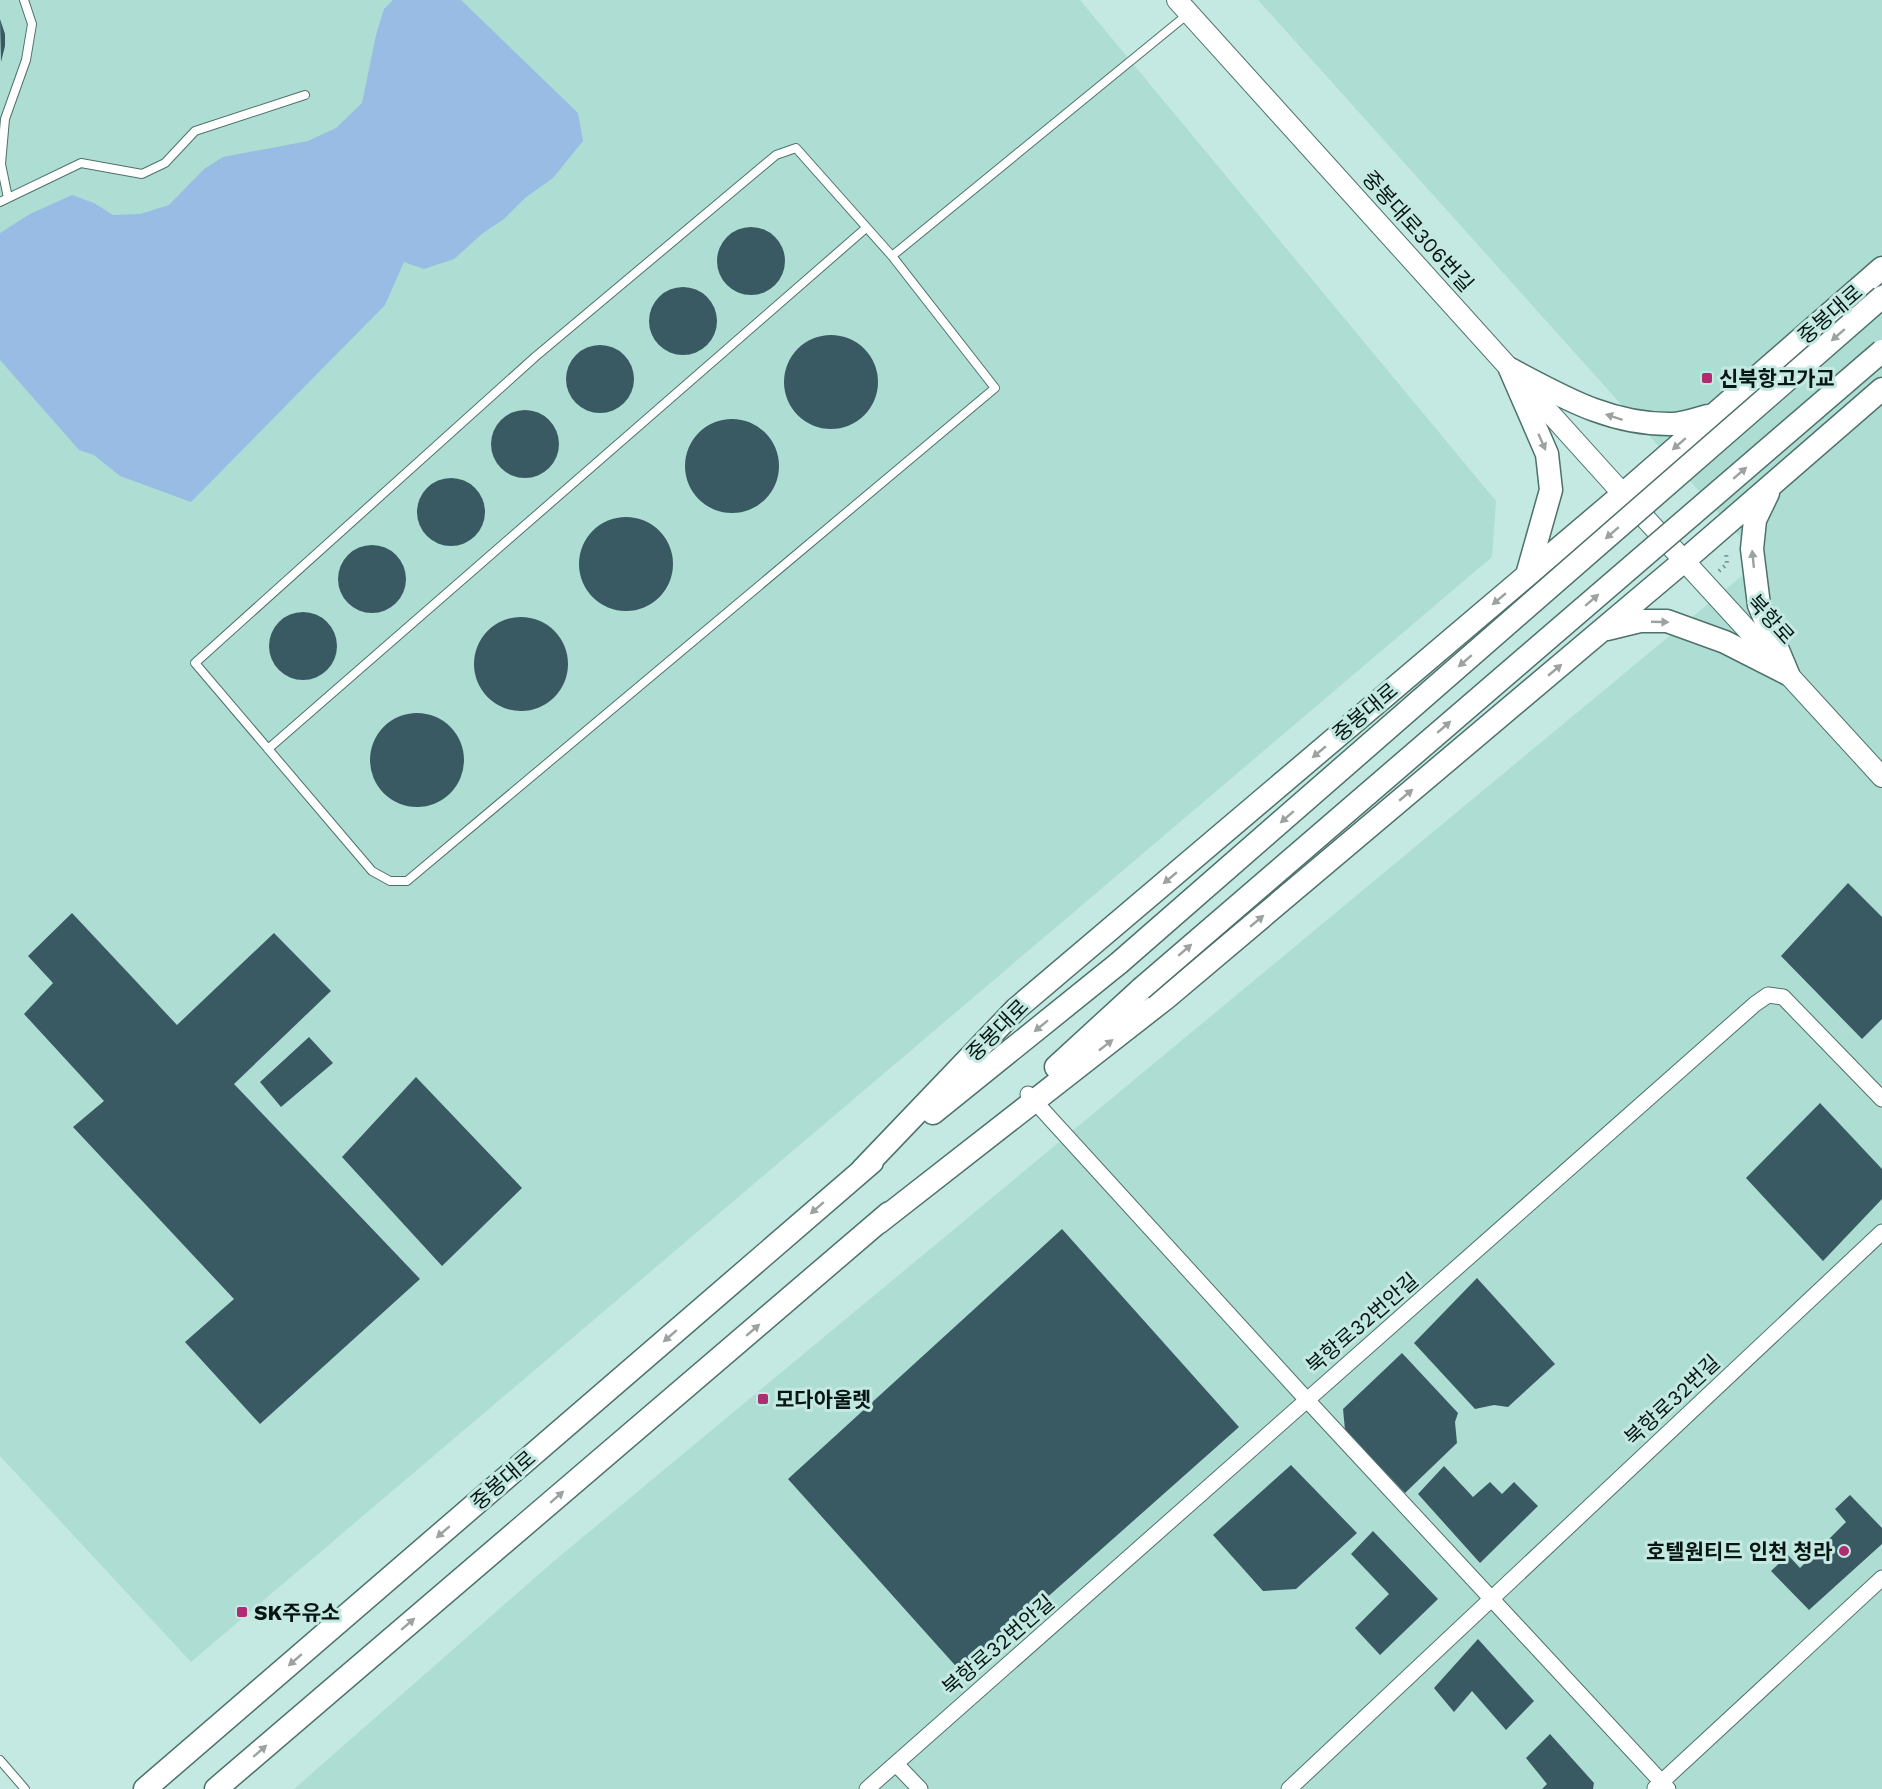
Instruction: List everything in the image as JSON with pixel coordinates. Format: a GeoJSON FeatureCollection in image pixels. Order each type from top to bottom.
{"type":"FeatureCollection","features":[{"type":"Feature","properties":{"kind":"main road","name":"중봉대로"},"geometry":{"type":"LineString","coordinates":[[861,1170],[1016,1009],[1623,494],[1882,268]]}},
{"type":"Feature","properties":{"kind":"main road","name":"중봉대로"},"geometry":{"type":"LineString","coordinates":[[146,1789],[861,1170],[1119,963],[1882,297]]}},
{"type":"Feature","properties":{"kind":"main road"},"geometry":{"type":"LineString","coordinates":[[1031,1097],[1141,988],[1882,351]]}},
{"type":"Feature","properties":{"kind":"main road"},"geometry":{"type":"LineString","coordinates":[[1510,369],[1575,403],[1620,420],[1674,424],[1712,416]]}},
{"type":"Feature","properties":{"kind":"main road"},"geometry":{"type":"LineString","coordinates":[[1510,369],[1547,454],[1551,490],[1527,575]]}},
{"type":"Feature","properties":{"kind":"main road"},"geometry":{"type":"LineString","coordinates":[[216,1789],[878,1222],[1031,1097],[1166,998],[1685,560],[1882,389]]}},
{"type":"Feature","properties":{"kind":"main road"},"geometry":{"type":"LineString","coordinates":[[1773,484],[1755,520],[1752,549],[1759,605],[1788,674]]}},
{"type":"Feature","properties":{"kind":"main road"},"geometry":{"type":"LineString","coordinates":[[1602,630],[1640,621],[1667,621],[1725,642],[1788,674]]}},
{"type":"Feature","properties":{"kind":"street","name":"중봉대로306번길"},"geometry":{"type":"LineString","coordinates":[[1183,7],[1623,494]]}},
{"type":"Feature","properties":{"kind":"street","name":"북항로"},"geometry":{"type":"LineString","coordinates":[[1623,494],[1882,777]]}},
{"type":"Feature","properties":{"kind":"street","name":"북항로32번안길"},"geometry":{"type":"LineString","coordinates":[[867,1789],[1768,995],[1783,997],[1882,1100]]}},
{"type":"Feature","properties":{"kind":"street"},"geometry":{"type":"LineString","coordinates":[[1031,1097],[1661,1787],[1882,1578]]}},
{"type":"Feature","properties":{"kind":"street","name":"북항로32번길"},"geometry":{"type":"LineString","coordinates":[[1289,1789],[1882,1232]]}},
{"type":"Feature","properties":{"kind":"street"},"geometry":{"type":"LineString","coordinates":[[896,1764],[920,1789]]}},
{"type":"Feature","properties":{"kind":"lane"},"geometry":{"type":"LineString","coordinates":[[24,0],[32,24],[26,60],[5,119],[1,164],[4,200],[81,163],[142,174],[165,163],[195,130],[305,95]]}},
{"type":"Feature","properties":{"kind":"lane"},"geometry":{"type":"LineString","coordinates":[[891,256],[1183,7]]}},
{"type":"Feature","properties":{"kind":"lane"},"geometry":{"type":"LineString","coordinates":[[796,148],[866,228],[891,256],[995,388],[407,881],[390,881],[372,871],[195,663],[535,357],[776,155],[796,148]]}},
{"type":"Feature","properties":{"kind":"lane"},"geometry":{"type":"LineString","coordinates":[[268,749],[866,228]]}},
{"type":"Feature","properties":{"kind":"lane"},"geometry":{"type":"LineString","coordinates":[[0,1760],[25,1789]]}},
{"type":"Feature","properties":{"kind":"shaded area"},"geometry":{"type":"Polygon","coordinates":[[[0,0],[1080,0],[1496,501],[1492,557],[191,1662],[0,1456],[0,0]]]}},
{"type":"Feature","properties":{"kind":"shaded area"},"geometry":{"type":"Polygon","coordinates":[[[1258,0],[1882,0],[1882,1789],[294,1789],[554,1561],[1761,560],[1258,0]]]}},
{"type":"Feature","properties":{"kind":"water"},"geometry":{"type":"Polygon","coordinates":[[[393,0],[461,0],[578,113],[583,141],[553,178],[525,198],[504,219],[483,233],[454,259],[424,269],[404,262],[385,305],[191,502],[120,476],[94,455],[79,450],[0,360],[0,233],[30,214],[72,195],[94,203],[113,215],[140,214],[169,205],[204,169],[223,157],[308,141],[336,128],[362,103],[376,35],[384,9],[393,0]]]}},
{"type":"Feature","properties":{"kind":"building"},"geometry":{"type":"Polygon","coordinates":[[[0,19],[5,34],[1,62],[0,19]]]}},
{"type":"Feature","properties":{"kind":"building"},"geometry":{"type":"Polygon","coordinates":[[[744,227],[758,227],[770,232],[780,242],[785,261],[780,280],[770,290],[758,295],[744,295],[732,290],[722,280],[717,268],[717,254],[722,242],[732,232],[744,227]]]}},
{"type":"Feature","properties":{"kind":"building"},"geometry":{"type":"Polygon","coordinates":[[[676,287],[690,287],[702,292],[712,302],[717,321],[712,340],[702,350],[690,355],[676,355],[664,350],[654,340],[649,328],[649,314],[654,302],[664,292],[676,287]]]}},
{"type":"Feature","properties":{"kind":"building"},"geometry":{"type":"Polygon","coordinates":[[[831,335],[849,339],[864,349],[874,364],[878,382],[874,400],[864,415],[849,425],[831,429],[813,425],[798,415],[788,400],[784,382],[788,364],[798,349],[813,339],[831,335]]]}},
{"type":"Feature","properties":{"kind":"building"},"geometry":{"type":"Polygon","coordinates":[[[593,345],[607,345],[619,350],[629,360],[634,379],[629,398],[619,408],[607,413],[593,413],[581,408],[571,398],[566,386],[566,372],[571,360],[581,350],[593,345]]]}},
{"type":"Feature","properties":{"kind":"building"},"geometry":{"type":"Polygon","coordinates":[[[518,410],[532,410],[544,415],[554,425],[559,444],[554,463],[544,473],[532,478],[518,478],[506,473],[496,463],[491,451],[491,437],[496,425],[506,415],[518,410]]]}},
{"type":"Feature","properties":{"kind":"building"},"geometry":{"type":"Polygon","coordinates":[[[732,419],[750,423],[765,433],[775,448],[779,466],[775,484],[765,499],[750,509],[732,513],[714,509],[699,499],[689,484],[685,466],[689,448],[699,433],[714,423],[732,419]]]}},
{"type":"Feature","properties":{"kind":"building"},"geometry":{"type":"Polygon","coordinates":[[[444,478],[458,478],[470,483],[480,493],[485,512],[480,531],[470,541],[458,546],[444,546],[432,541],[422,531],[417,519],[417,505],[422,493],[432,483],[444,478]]]}},
{"type":"Feature","properties":{"kind":"building"},"geometry":{"type":"Polygon","coordinates":[[[626,517],[644,521],[659,531],[669,546],[673,564],[669,582],[659,597],[644,607],[626,611],[608,607],[593,597],[583,582],[579,564],[583,546],[593,531],[608,521],[626,517]]]}},
{"type":"Feature","properties":{"kind":"building"},"geometry":{"type":"Polygon","coordinates":[[[365,545],[379,545],[391,550],[401,560],[406,579],[401,598],[391,608],[379,613],[365,613],[353,608],[343,598],[338,586],[338,572],[343,560],[353,550],[365,545]]]}},
{"type":"Feature","properties":{"kind":"building"},"geometry":{"type":"Polygon","coordinates":[[[296,612],[310,612],[322,617],[332,627],[337,646],[332,665],[322,675],[310,680],[296,680],[284,675],[274,665],[269,653],[269,639],[274,627],[284,617],[296,612]]]}},
{"type":"Feature","properties":{"kind":"building"},"geometry":{"type":"Polygon","coordinates":[[[521,617],[539,621],[554,631],[564,646],[568,664],[564,682],[554,697],[539,707],[521,711],[503,707],[488,697],[478,682],[474,664],[478,646],[488,631],[503,621],[521,617]]]}},
{"type":"Feature","properties":{"kind":"building"},"geometry":{"type":"Polygon","coordinates":[[[417,713],[435,717],[450,727],[460,742],[464,760],[460,778],[450,793],[435,803],[417,807],[399,803],[384,793],[374,778],[370,760],[374,742],[384,727],[399,717],[417,713]]]}},
{"type":"Feature","properties":{"kind":"building"},"geometry":{"type":"Polygon","coordinates":[[[1848,883],[1882,917],[1882,1019],[1862,1039],[1781,956],[1848,883]]]}},
{"type":"Feature","properties":{"kind":"building"},"geometry":{"type":"Polygon","coordinates":[[[72,913],[177,1025],[274,933],[331,991],[234,1084],[420,1279],[260,1424],[185,1342],[234,1299],[73,1127],[104,1101],[24,1014],[53,983],[28,956],[72,913]]]}},
{"type":"Feature","properties":{"kind":"building"},"geometry":{"type":"Polygon","coordinates":[[[309,1037],[333,1063],[281,1107],[260,1082],[309,1037]]]}},
{"type":"Feature","properties":{"kind":"building"},"geometry":{"type":"Polygon","coordinates":[[[416,1077],[522,1188],[442,1266],[342,1157],[416,1077]]]}},
{"type":"Feature","properties":{"kind":"building"},"geometry":{"type":"Polygon","coordinates":[[[1820,1103],[1882,1169],[1882,1199],[1823,1261],[1746,1178],[1820,1103]]]}},
{"type":"Feature","properties":{"kind":"building"},"geometry":{"type":"Polygon","coordinates":[[[1062,1229],[1239,1427],[962,1673],[788,1479],[1062,1229]]]}},
{"type":"Feature","properties":{"kind":"building"},"geometry":{"type":"Polygon","coordinates":[[[1477,1278],[1555,1364],[1508,1407],[1494,1405],[1475,1409],[1414,1343],[1477,1278]]]}},
{"type":"Feature","properties":{"kind":"building"},"geometry":{"type":"Polygon","coordinates":[[[1402,1353],[1458,1413],[1455,1422],[1457,1443],[1405,1493],[1345,1430],[1343,1409],[1402,1353]]]}},
{"type":"Feature","properties":{"kind":"building"},"geometry":{"type":"Polygon","coordinates":[[[1291,1465],[1357,1533],[1296,1589],[1263,1591],[1213,1535],[1291,1465]]]}},
{"type":"Feature","properties":{"kind":"building"},"geometry":{"type":"Polygon","coordinates":[[[1444,1466],[1473,1497],[1490,1482],[1502,1494],[1514,1482],[1538,1506],[1480,1563],[1418,1494],[1444,1466]]]}},
{"type":"Feature","properties":{"kind":"building"},"geometry":{"type":"Polygon","coordinates":[[[1850,1495],[1882,1528],[1882,1544],[1809,1610],[1771,1571],[1788,1555],[1800,1568],[1846,1522],[1835,1509],[1850,1495]]]}},
{"type":"Feature","properties":{"kind":"building"},"geometry":{"type":"Polygon","coordinates":[[[1373,1531],[1438,1599],[1380,1655],[1355,1628],[1389,1594],[1351,1554],[1373,1531]]]}},
{"type":"Feature","properties":{"kind":"building"},"geometry":{"type":"Polygon","coordinates":[[[1478,1639],[1534,1701],[1506,1730],[1472,1691],[1454,1712],[1434,1688],[1478,1639]]]}},
{"type":"Feature","properties":{"kind":"building"},"geometry":{"type":"Polygon","coordinates":[[[1550,1734],[1594,1783],[1593,1789],[1542,1789],[1547,1784],[1526,1758],[1550,1734]]]}},
{"type":"Feature","properties":{"kind":"place","name":"신북항고가교"},"geometry":{"type":"Point","coordinates":[1707,378]}},
{"type":"Feature","properties":{"kind":"place","name":"모다아울렛"},"geometry":{"type":"Point","coordinates":[763,1399]}},
{"type":"Feature","properties":{"kind":"place","name":"호텔원티드 인천 청라"},"geometry":{"type":"Point","coordinates":[1844,1551]}},
{"type":"Feature","properties":{"kind":"place","name":"SK주유소"},"geometry":{"type":"Point","coordinates":[242,1612]}}]}
